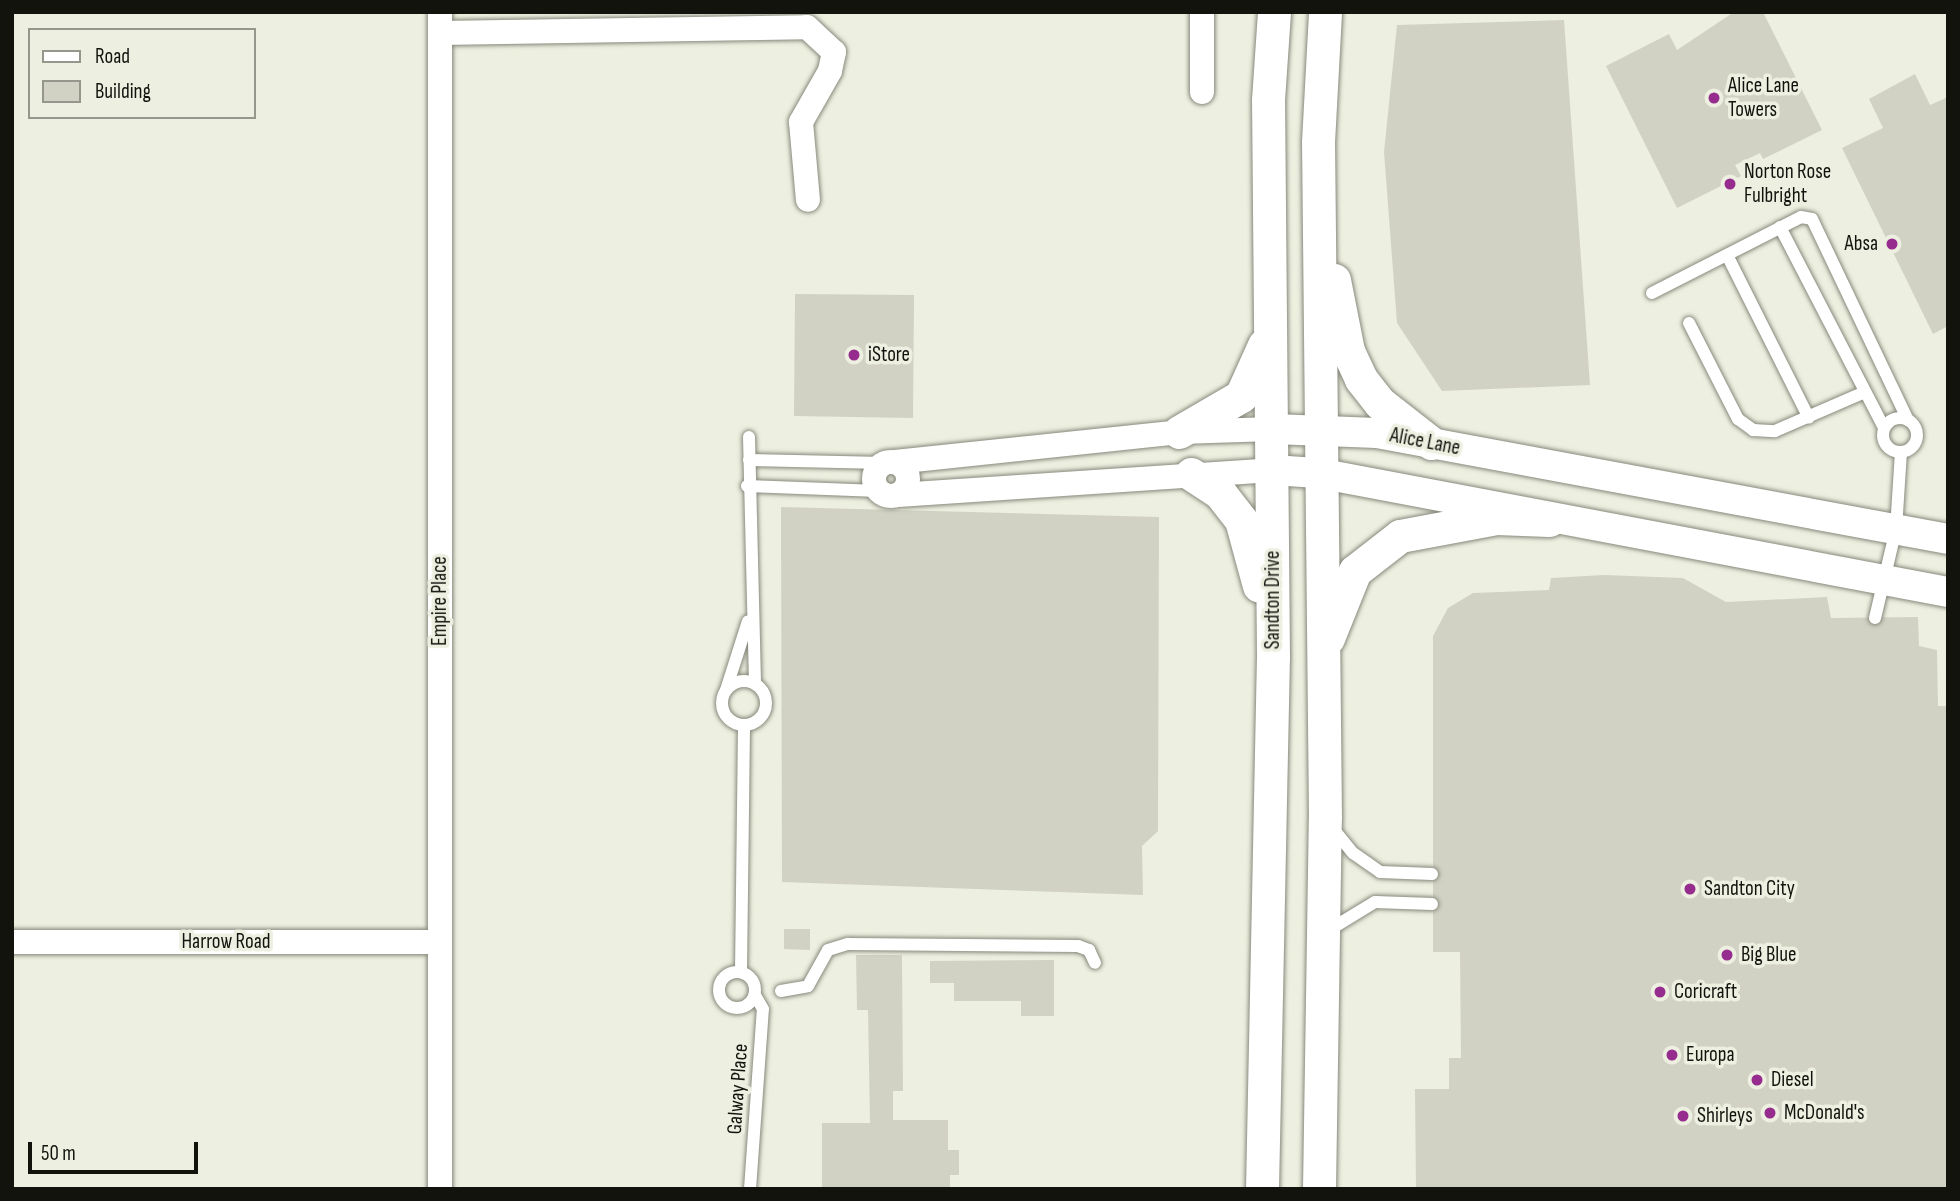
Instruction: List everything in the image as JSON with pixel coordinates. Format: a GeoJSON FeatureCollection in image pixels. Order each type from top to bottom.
{"type":"FeatureCollection","features":[{"type":"Feature","properties":{"kind":"main road","name":"Sandton Drive"},"geometry":{"type":"LineString","coordinates":[[1262,1189],[1273,657],[1270,291],[1274,12]]}},
{"type":"Feature","properties":{"kind":"main road"},"geometry":{"type":"LineString","coordinates":[[1319,1189],[1325,818],[1319,682],[1318,142],[1325,12]]}},
{"type":"Feature","properties":{"kind":"main road"},"geometry":{"type":"LineString","coordinates":[[1318,142],[1348,351],[1380,403],[1431,443]]}},
{"type":"Feature","properties":{"kind":"main road"},"geometry":{"type":"LineString","coordinates":[[1179,432],[1231,405],[1254,379],[1262,361],[1270,291]]}},
{"type":"Feature","properties":{"kind":"main road"},"geometry":{"type":"LineString","coordinates":[[1191,474],[1220,493],[1241,520],[1273,657]]}},
{"type":"Feature","properties":{"kind":"main road"},"geometry":{"type":"LineString","coordinates":[[1319,682],[1341,597],[1371,555],[1429,526],[1496,518],[1549,520]]}},
{"type":"Feature","properties":{"kind":"street"},"geometry":{"type":"LineString","coordinates":[[1202,12],[1202,92]]}},
{"type":"Feature","properties":{"kind":"street"},"geometry":{"type":"LineString","coordinates":[[440,22],[807,27],[834,52],[830,71],[801,122],[808,200]]}},
{"type":"Feature","properties":{"kind":"street","name":"Empire Place"},"geometry":{"type":"LineString","coordinates":[[440,22],[440,1189]]}},
{"type":"Feature","properties":{"kind":"street","name":"Alice Lane"},"geometry":{"type":"LineString","coordinates":[[889,463],[1179,432],[1319,427],[1431,443],[1948,539]]}},
{"type":"Feature","properties":{"kind":"street"},"geometry":{"type":"LineString","coordinates":[[889,463],[874,475],[888,493],[1272,470],[1318,473],[1549,520],[1948,592]]}},
{"type":"Feature","properties":{"kind":"street","name":"Harrow Road"},"geometry":{"type":"LineString","coordinates":[[12,942],[439,942]]}},
{"type":"Feature","properties":{"kind":"lane"},"geometry":{"type":"LineString","coordinates":[[1652,293],[1807,217],[1818,227],[1916,439],[1901,452],[1896,529],[1875,618]]}},
{"type":"Feature","properties":{"kind":"lane"},"geometry":{"type":"LineString","coordinates":[[1780,228],[1884,428],[1885,445],[1901,452]]}},
{"type":"Feature","properties":{"kind":"lane"},"geometry":{"type":"LineString","coordinates":[[1727,255],[1815,416]]}},
{"type":"Feature","properties":{"kind":"lane"},"geometry":{"type":"LineString","coordinates":[[1689,323],[1738,419],[1753,430],[1775,431],[1815,416],[1865,392]]}},
{"type":"Feature","properties":{"kind":"lane"},"geometry":{"type":"LineString","coordinates":[[1884,428],[1892,420],[1908,420]]}},
{"type":"Feature","properties":{"kind":"lane"},"geometry":{"type":"LineString","coordinates":[[744,726],[766,709],[755,684],[750,614],[747,486],[749,437]]}},
{"type":"Feature","properties":{"kind":"lane"},"geometry":{"type":"LineString","coordinates":[[748,460],[889,463]]}},
{"type":"Feature","properties":{"kind":"lane"},"geometry":{"type":"LineString","coordinates":[[747,486],[888,493]]}},
{"type":"Feature","properties":{"kind":"lane"},"geometry":{"type":"LineString","coordinates":[[744,726],[726,717],[726,691],[750,614]]}},
{"type":"Feature","properties":{"kind":"lane"},"geometry":{"type":"LineString","coordinates":[[726,691],[736,682],[755,684]]}},
{"type":"Feature","properties":{"kind":"lane"},"geometry":{"type":"LineString","coordinates":[[741,972],[744,726]]}},
{"type":"Feature","properties":{"kind":"lane"},"geometry":{"type":"LineString","coordinates":[[1325,818],[1353,853],[1380,872],[1432,874]]}},
{"type":"Feature","properties":{"kind":"lane"},"geometry":{"type":"LineString","coordinates":[[1323,935],[1375,902],[1432,904]]}},
{"type":"Feature","properties":{"kind":"lane"},"geometry":{"type":"LineString","coordinates":[[781,991],[808,986],[828,950],[848,944],[1077,946],[1089,950],[1094,963]]}},
{"type":"Feature","properties":{"kind":"lane"},"geometry":{"type":"LineString","coordinates":[[741,972],[754,983],[755,995],[737,1008],[722,999],[724,977],[741,972]]}},
{"type":"Feature","properties":{"kind":"lane","name":"Galway Place"},"geometry":{"type":"LineString","coordinates":[[750,1189],[763,1009],[755,995]]}},
{"type":"Feature","properties":{"kind":"building","name":"Alice Lane Towers"},"geometry":{"type":"Polygon","coordinates":[[[1734,12],[1763,12],[1822,130],[1763,159],[1760,153],[1735,165],[1741,176],[1677,208],[1606,66],[1669,34],[1677,50],[1734,12]]]}},
{"type":"Feature","properties":{"kind":"building"},"geometry":{"type":"Polygon","coordinates":[[[1564,20],[1590,385],[1442,391],[1397,323],[1384,152],[1397,25],[1564,20]]]}},
{"type":"Feature","properties":{"kind":"building"},"geometry":{"type":"Polygon","coordinates":[[[1915,74],[1930,105],[1948,97],[1948,326],[1933,334],[1842,148],[1883,128],[1869,99],[1915,74]]]}},
{"type":"Feature","properties":{"kind":"building","name":"iStore"},"geometry":{"type":"Polygon","coordinates":[[[795,294],[914,295],[913,418],[794,416],[795,294]]]}},
{"type":"Feature","properties":{"kind":"building"},"geometry":{"type":"Polygon","coordinates":[[[781,507],[1159,517],[1158,831],[1142,846],[1143,895],[782,882],[781,507]]]}},
{"type":"Feature","properties":{"kind":"building","name":"Sandton City"},"geometry":{"type":"Polygon","coordinates":[[[1604,575],[1683,578],[1726,602],[1827,597],[1831,618],[1918,617],[1919,646],[1937,650],[1938,706],[1948,706],[1948,1189],[1416,1189],[1415,1089],[1449,1089],[1449,1058],[1461,1058],[1460,952],[1433,952],[1433,636],[1448,608],[1473,593],[1549,590],[1551,578],[1604,575]]]}},
{"type":"Feature","properties":{"kind":"building"},"geometry":{"type":"Polygon","coordinates":[[[784,929],[810,929],[810,950],[784,949],[784,929]]]}},
{"type":"Feature","properties":{"kind":"building"},"geometry":{"type":"Polygon","coordinates":[[[856,955],[902,955],[903,1091],[893,1091],[893,1120],[948,1120],[948,1150],[959,1150],[959,1175],[950,1175],[950,1189],[822,1189],[822,1123],[870,1123],[868,1010],[857,1010],[856,955]]]}},
{"type":"Feature","properties":{"kind":"building"},"geometry":{"type":"Polygon","coordinates":[[[1054,960],[1054,1016],[1021,1016],[1021,1001],[954,1001],[954,983],[930,983],[930,961],[1054,960]]]}},
{"type":"Feature","properties":{"kind":"place","name":"Alice Lane Towers"},"geometry":{"type":"Point","coordinates":[1714,98]}},
{"type":"Feature","properties":{"kind":"place","name":"Norton Rose Fulbright"},"geometry":{"type":"Point","coordinates":[1730,184]}},
{"type":"Feature","properties":{"kind":"place","name":"Absa"},"geometry":{"type":"Point","coordinates":[1892,244]}},
{"type":"Feature","properties":{"kind":"place","name":"iStore"},"geometry":{"type":"Point","coordinates":[854,355]}},
{"type":"Feature","properties":{"kind":"place","name":"Sandton City"},"geometry":{"type":"Point","coordinates":[1690,889]}},
{"type":"Feature","properties":{"kind":"place","name":"Big Blue"},"geometry":{"type":"Point","coordinates":[1727,955]}},
{"type":"Feature","properties":{"kind":"place","name":"Coricraft"},"geometry":{"type":"Point","coordinates":[1660,992]}},
{"type":"Feature","properties":{"kind":"place","name":"Europa"},"geometry":{"type":"Point","coordinates":[1672,1055]}},
{"type":"Feature","properties":{"kind":"place","name":"Diesel"},"geometry":{"type":"Point","coordinates":[1757,1080]}},
{"type":"Feature","properties":{"kind":"place","name":"McDonald's"},"geometry":{"type":"Point","coordinates":[1770,1113]}},
{"type":"Feature","properties":{"kind":"place","name":"Shirleys"},"geometry":{"type":"Point","coordinates":[1683,1116]}}]}
